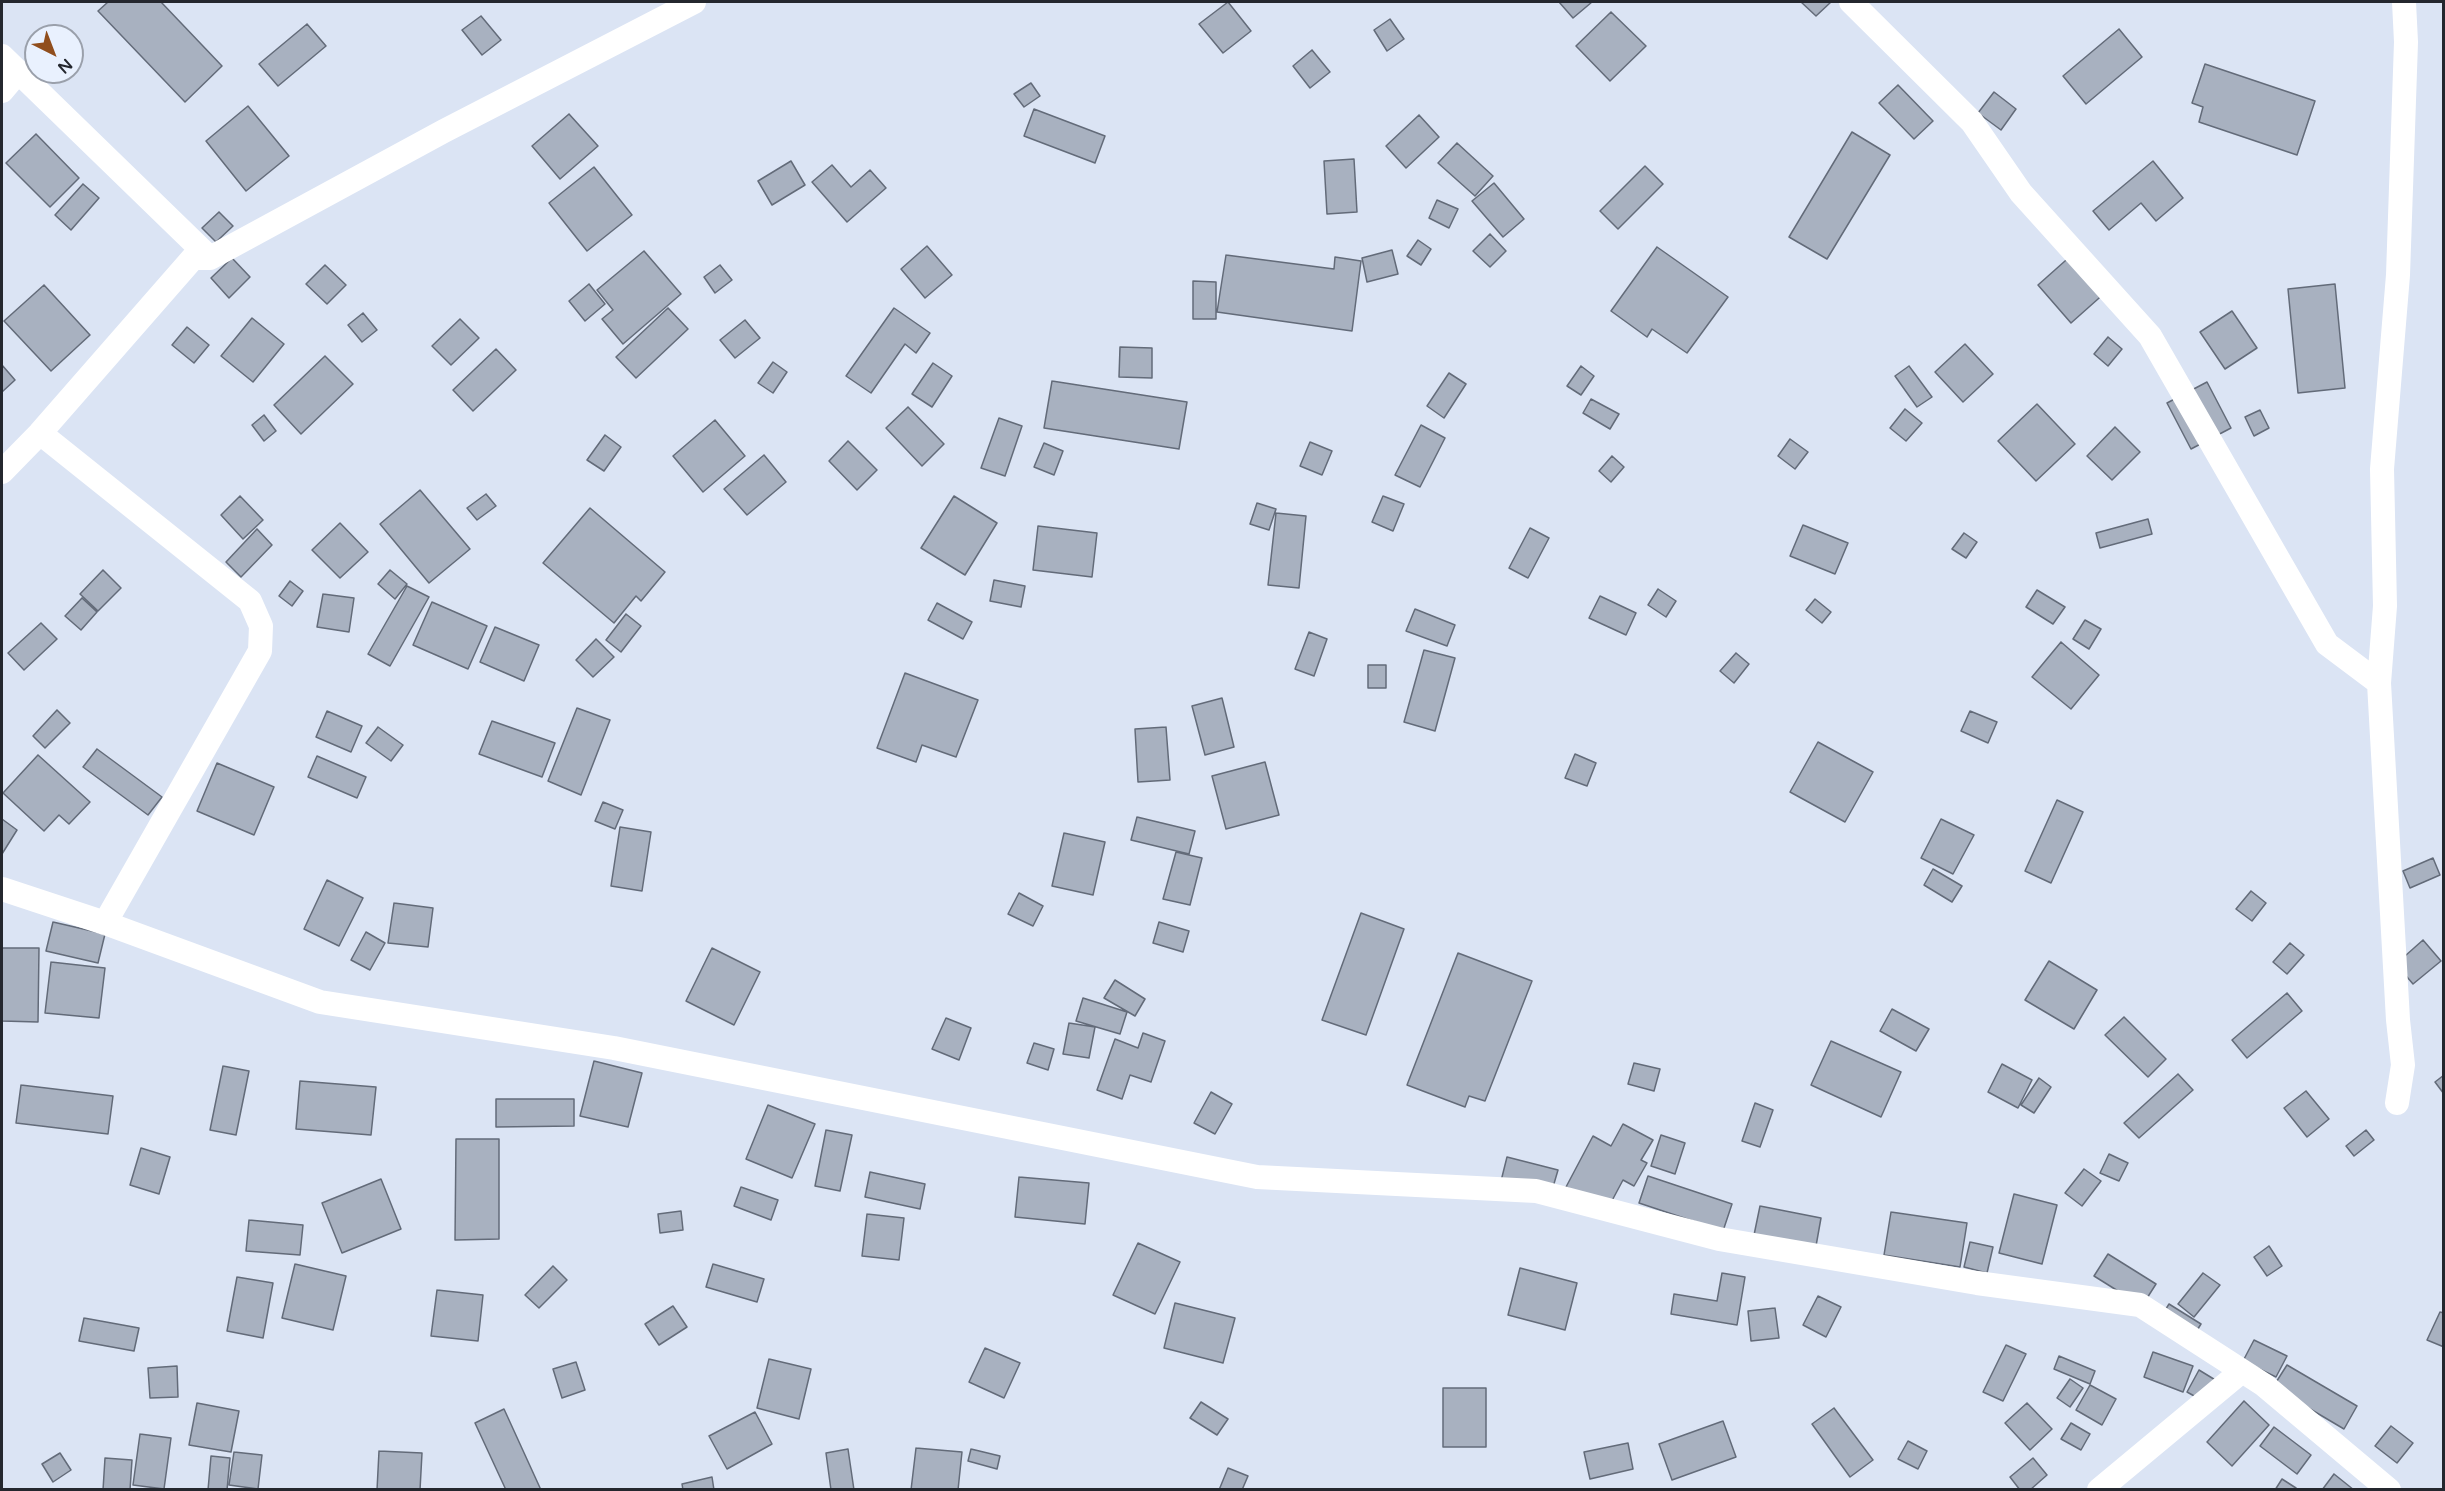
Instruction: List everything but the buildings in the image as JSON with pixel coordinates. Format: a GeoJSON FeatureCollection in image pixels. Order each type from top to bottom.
{"type":"FeatureCollection","features":[{"type":"Feature","properties":{"kind":"street"},"geometry":{"type":"LineString","coordinates":[[2,472],[40,433],[193,258],[210,258],[444,131],[694,2]]}},
{"type":"Feature","properties":{"kind":"street"},"geometry":{"type":"LineString","coordinates":[[1851,2],[1972,122],[2021,193],[2150,336],[2327,644],[2379,682]]}},
{"type":"Feature","properties":{"kind":"street"},"geometry":{"type":"LineString","coordinates":[[2397,1103],[2403,1065],[2397,1008],[2379,682],[2385,606],[2382,470],[2398,275],[2406,42],[2404,2]]}},
{"type":"Feature","properties":{"kind":"street"},"geometry":{"type":"LineString","coordinates":[[2,91],[10,64],[210,258]]}},
{"type":"Feature","properties":{"kind":"street"},"geometry":{"type":"LineString","coordinates":[[40,433],[250,601],[261,626],[260,651],[105,924]]}},
{"type":"Feature","properties":{"kind":"street"},"geometry":{"type":"LineString","coordinates":[[2,889],[320,1002],[614,1048],[1257,1177],[1536,1191],[1719,1239],[1977,1283],[2140,1305],[2264,1385],[2389,1490]]}},
{"type":"Feature","properties":{"kind":"street"},"geometry":{"type":"LineString","coordinates":[[2099,1490],[2242,1371]]}}]}
